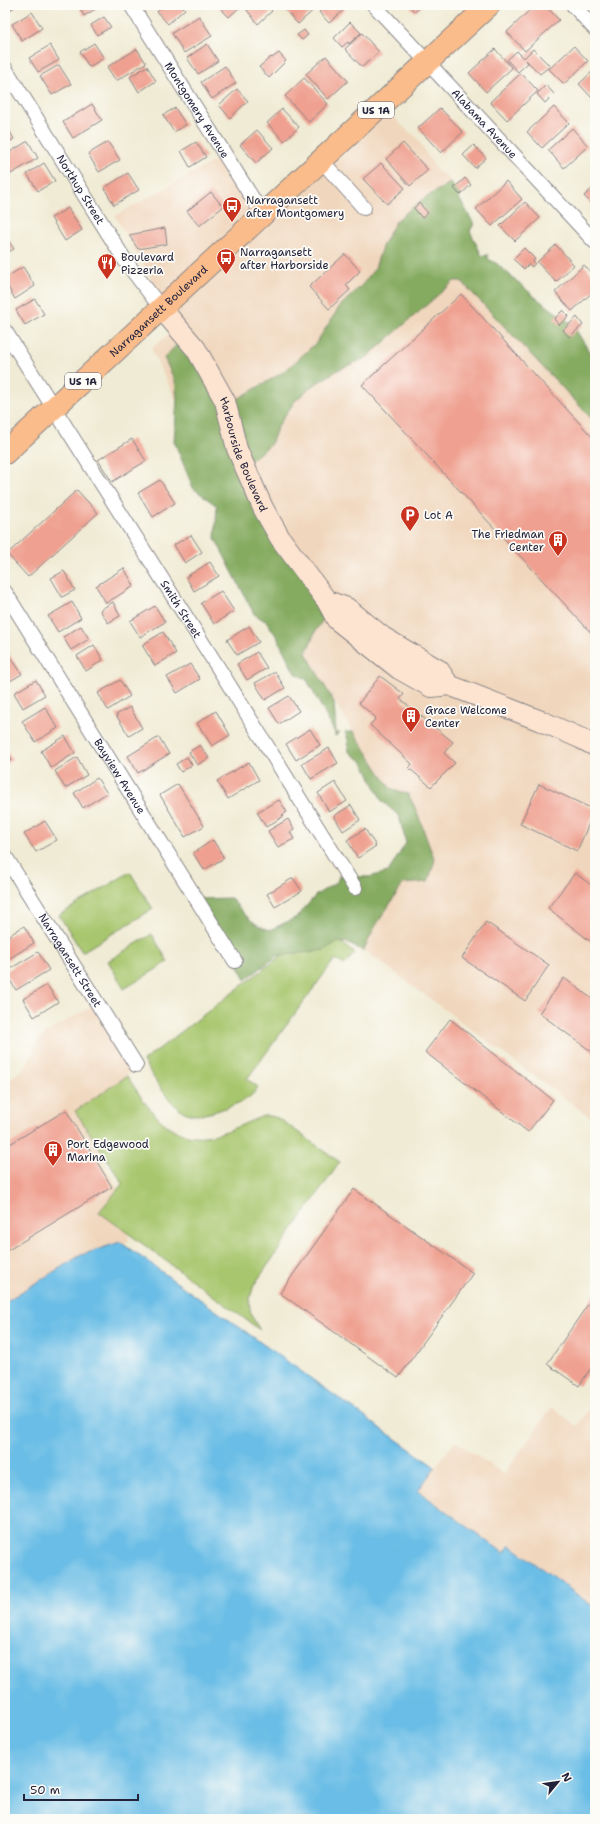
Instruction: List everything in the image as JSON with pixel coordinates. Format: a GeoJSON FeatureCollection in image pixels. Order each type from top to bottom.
{"type":"FeatureCollection","features":[{"type":"Feature","properties":{"kind":"main road","name":"Narragansett Boulevard"},"geometry":{"type":"LineString","coordinates":[[5,454],[488,5]]}},
{"type":"Feature","properties":{"kind":"street","name":"Montgomery Avenue"},"geometry":{"type":"LineString","coordinates":[[131,5],[263,215]]}},
{"type":"Feature","properties":{"kind":"street","name":"Alabama Avenue"},"geometry":{"type":"LineString","coordinates":[[374,5],[595,242]]}},
{"type":"Feature","properties":{"kind":"street"},"geometry":{"type":"LineString","coordinates":[[572,5],[595,29]]}},
{"type":"Feature","properties":{"kind":"street","name":"Northup Street"},"geometry":{"type":"LineString","coordinates":[[5,68],[126,262],[161,308]]}},
{"type":"Feature","properties":{"kind":"street"},"geometry":{"type":"LineString","coordinates":[[321,160],[364,208]]}},
{"type":"Feature","properties":{"kind":"street","name":"Harbourside Boulevard"},"geometry":{"type":"LineString","coordinates":[[161,308],[196,349],[225,401],[237,449],[263,508],[280,538],[327,601],[337,620],[399,669],[431,687],[449,684],[541,721],[595,746]]}},
{"type":"Feature","properties":{"kind":"street","name":"Smith Street"},"geometry":{"type":"LineString","coordinates":[[5,331],[226,680],[355,888]]}},
{"type":"Feature","properties":{"kind":"street","name":"Bayview Avenue"},"geometry":{"type":"LineString","coordinates":[[5,592],[235,961]]}},
{"type":"Feature","properties":{"kind":"street","name":"Narragansett Street"},"geometry":{"type":"LineString","coordinates":[[5,856],[136,1065]]}},
{"type":"Feature","properties":{"kind":"shaded area"},"geometry":{"type":"Polygon","coordinates":[[[383,105],[402,126],[416,137],[437,171],[449,178],[450,183],[420,201],[383,244],[375,268],[362,285],[340,306],[316,343],[300,359],[448,227],[595,373],[595,1121],[325,921],[413,864],[407,817],[290,631],[151,349],[180,325],[171,313],[115,216],[220,158],[258,220],[383,105]]]}},
{"type":"Feature","properties":{"kind":"shaded area"},"geometry":{"type":"Polygon","coordinates":[[[92,1006],[134,1069],[103,1098],[89,1123],[102,1160],[122,1198],[129,1241],[98,1256],[5,1322],[5,1082],[25,1068],[38,1041],[47,1032],[92,1006]]]}},
{"type":"Feature","properties":{"kind":"shaded area"},"geometry":{"type":"Polygon","coordinates":[[[595,1401],[595,1608],[511,1545],[504,1553],[418,1490],[455,1441],[504,1474],[552,1407],[577,1426],[595,1401]]]}},
{"type":"Feature","properties":{"kind":"green space"},"geometry":{"type":"Polygon","coordinates":[[[450,183],[460,195],[459,198],[474,224],[470,231],[482,256],[488,255],[488,259],[496,263],[535,297],[573,325],[590,353],[595,352],[595,422],[461,281],[454,281],[366,358],[340,369],[312,386],[294,402],[278,426],[271,444],[247,463],[247,468],[333,606],[316,630],[306,653],[334,702],[336,733],[340,733],[335,736],[335,733],[307,680],[294,672],[277,637],[267,622],[254,614],[215,538],[217,506],[193,488],[174,441],[177,399],[175,381],[164,358],[186,335],[229,404],[285,371],[316,343],[340,306],[362,285],[375,268],[383,244],[396,221],[420,201],[450,183]]]}},
{"type":"Feature","properties":{"kind":"green space"},"geometry":{"type":"Polygon","coordinates":[[[345,732],[354,732],[390,788],[408,794],[416,810],[435,860],[428,882],[403,884],[375,927],[363,951],[349,943],[337,942],[324,950],[277,956],[245,980],[236,960],[198,899],[231,898],[252,921],[263,928],[270,930],[297,917],[316,895],[337,882],[339,876],[369,877],[388,872],[406,843],[399,816],[382,801],[363,762],[349,752],[348,739],[345,732]]]}},
{"type":"Feature","properties":{"kind":"green space"},"geometry":{"type":"Polygon","coordinates":[[[130,872],[153,909],[82,952],[59,915],[130,872]]]}},
{"type":"Feature","properties":{"kind":"green space"},"geometry":{"type":"Polygon","coordinates":[[[320,926],[355,953],[344,965],[335,959],[247,1079],[258,1087],[249,1097],[241,1102],[214,1112],[194,1115],[182,1111],[169,1099],[143,1061],[320,926]]]}},
{"type":"Feature","properties":{"kind":"green space"},"geometry":{"type":"Polygon","coordinates":[[[152,934],[168,962],[124,989],[108,961],[152,934]]]}},
{"type":"Feature","properties":{"kind":"green space"},"geometry":{"type":"Polygon","coordinates":[[[127,1076],[144,1101],[163,1122],[174,1130],[186,1135],[201,1136],[217,1134],[263,1116],[270,1116],[278,1118],[340,1162],[254,1285],[250,1298],[250,1309],[260,1330],[99,1212],[123,1183],[75,1111],[127,1076]]]}},
{"type":"Feature","properties":{"kind":"water"},"geometry":{"type":"Polygon","coordinates":[[[120,1242],[435,1467],[418,1491],[504,1553],[510,1545],[595,1608],[595,1819],[5,1819],[5,1302],[81,1255],[120,1242]]]}},
{"type":"Feature","properties":{"kind":"building"},"geometry":{"type":"Polygon","coordinates":[[[5,5],[18,5],[5,13],[5,5]]]}},
{"type":"Feature","properties":{"kind":"building"},"geometry":{"type":"Polygon","coordinates":[[[78,5],[102,5],[84,16],[78,5]]]}},
{"type":"Feature","properties":{"kind":"building"},"geometry":{"type":"Polygon","coordinates":[[[164,5],[181,5],[185,9],[168,24],[157,12],[164,5]]]}},
{"type":"Feature","properties":{"kind":"building"},"geometry":{"type":"Polygon","coordinates":[[[238,5],[240,7],[229,17],[218,6],[238,5]]]}},
{"type":"Feature","properties":{"kind":"building"},"geometry":{"type":"Polygon","coordinates":[[[243,5],[266,5],[272,11],[258,24],[243,5]]]}},
{"type":"Feature","properties":{"kind":"building"},"geometry":{"type":"Polygon","coordinates":[[[293,5],[319,5],[298,24],[286,11],[293,5]]]}},
{"type":"Feature","properties":{"kind":"building"},"geometry":{"type":"Polygon","coordinates":[[[326,5],[342,5],[345,9],[329,23],[319,12],[326,5]]]}},
{"type":"Feature","properties":{"kind":"building"},"geometry":{"type":"Polygon","coordinates":[[[408,5],[423,5],[415,12],[408,5]]]}},
{"type":"Feature","properties":{"kind":"building"},"geometry":{"type":"Polygon","coordinates":[[[535,5],[545,5],[559,20],[525,51],[507,32],[535,5]]]}},
{"type":"Feature","properties":{"kind":"building"},"geometry":{"type":"Polygon","coordinates":[[[32,12],[42,28],[22,41],[12,24],[32,12]]]}},
{"type":"Feature","properties":{"kind":"building"},"geometry":{"type":"Polygon","coordinates":[[[199,16],[212,36],[184,53],[172,33],[199,16]]]}},
{"type":"Feature","properties":{"kind":"building"},"geometry":{"type":"Polygon","coordinates":[[[104,17],[111,27],[97,35],[91,25],[104,17]]]}},
{"type":"Feature","properties":{"kind":"building"},"geometry":{"type":"Polygon","coordinates":[[[350,22],[361,33],[349,44],[348,42],[342,47],[334,38],[350,22]]]}},
{"type":"Feature","properties":{"kind":"building"},"geometry":{"type":"Polygon","coordinates":[[[304,30],[308,35],[302,40],[297,35],[304,30]]]}},
{"type":"Feature","properties":{"kind":"building"},"geometry":{"type":"Polygon","coordinates":[[[362,33],[379,52],[362,67],[345,49],[362,33]]]}},
{"type":"Feature","properties":{"kind":"building"},"geometry":{"type":"Polygon","coordinates":[[[94,43],[104,58],[89,67],[80,52],[94,43]]]}},
{"type":"Feature","properties":{"kind":"building"},"geometry":{"type":"Polygon","coordinates":[[[207,44],[218,61],[198,74],[187,58],[207,44]]]}},
{"type":"Feature","properties":{"kind":"building"},"geometry":{"type":"Polygon","coordinates":[[[50,45],[59,60],[38,72],[29,58],[50,45]]]}},
{"type":"Feature","properties":{"kind":"building"},"geometry":{"type":"Polygon","coordinates":[[[574,46],[588,61],[564,84],[549,69],[574,46]]]}},
{"type":"Feature","properties":{"kind":"building"},"geometry":{"type":"Polygon","coordinates":[[[137,49],[146,63],[116,81],[107,67],[137,49]]]}},
{"type":"Feature","properties":{"kind":"building"},"geometry":{"type":"Polygon","coordinates":[[[495,49],[512,68],[486,92],[469,73],[495,49]]]}},
{"type":"Feature","properties":{"kind":"building"},"geometry":{"type":"Polygon","coordinates":[[[533,49],[550,66],[540,74],[526,60],[528,63],[518,72],[507,60],[517,51],[524,58],[533,49]]]}},
{"type":"Feature","properties":{"kind":"building"},"geometry":{"type":"Polygon","coordinates":[[[279,53],[286,61],[269,78],[259,67],[271,57],[272,58],[279,53]]]}},
{"type":"Feature","properties":{"kind":"building"},"geometry":{"type":"Polygon","coordinates":[[[326,56],[348,81],[328,99],[306,74],[326,56]]]}},
{"type":"Feature","properties":{"kind":"building"},"geometry":{"type":"Polygon","coordinates":[[[59,65],[71,84],[52,95],[40,76],[59,65]]]}},
{"type":"Feature","properties":{"kind":"building"},"geometry":{"type":"Polygon","coordinates":[[[147,66],[156,81],[139,92],[130,77],[147,66]]]}},
{"type":"Feature","properties":{"kind":"building"},"geometry":{"type":"Polygon","coordinates":[[[225,66],[236,83],[212,99],[201,82],[225,66]]]}},
{"type":"Feature","properties":{"kind":"building"},"geometry":{"type":"Polygon","coordinates":[[[595,69],[595,95],[592,98],[579,84],[595,69]]]}},
{"type":"Feature","properties":{"kind":"building"},"geometry":{"type":"Polygon","coordinates":[[[521,73],[538,91],[507,120],[490,102],[521,73]]]}},
{"type":"Feature","properties":{"kind":"building"},"geometry":{"type":"Polygon","coordinates":[[[304,78],[328,104],[309,122],[285,96],[304,78]]]}},
{"type":"Feature","properties":{"kind":"building"},"geometry":{"type":"Polygon","coordinates":[[[546,85],[554,94],[545,103],[537,94],[546,85]]]}},
{"type":"Feature","properties":{"kind":"building"},"geometry":{"type":"Polygon","coordinates":[[[237,89],[248,101],[230,118],[219,105],[237,89]]]}},
{"type":"Feature","properties":{"kind":"building"},"geometry":{"type":"Polygon","coordinates":[[[92,104],[102,120],[73,138],[63,122],[92,104]]]}},
{"type":"Feature","properties":{"kind":"building"},"geometry":{"type":"Polygon","coordinates":[[[554,107],[569,123],[542,148],[527,132],[554,107]]]}},
{"type":"Feature","properties":{"kind":"building"},"geometry":{"type":"Polygon","coordinates":[[[175,108],[186,125],[174,132],[163,115],[175,108]]]}},
{"type":"Feature","properties":{"kind":"building"},"geometry":{"type":"Polygon","coordinates":[[[440,108],[463,132],[441,153],[418,128],[440,108]]]}},
{"type":"Feature","properties":{"kind":"building"},"geometry":{"type":"Polygon","coordinates":[[[282,109],[299,127],[284,141],[267,123],[282,109]]]}},
{"type":"Feature","properties":{"kind":"building"},"geometry":{"type":"Polygon","coordinates":[[[5,123],[14,139],[5,144],[5,123]]]}},
{"type":"Feature","properties":{"kind":"building"},"geometry":{"type":"Polygon","coordinates":[[[572,128],[588,146],[564,168],[548,150],[572,128]]]}},
{"type":"Feature","properties":{"kind":"building"},"geometry":{"type":"Polygon","coordinates":[[[257,130],[273,148],[256,163],[240,145],[257,130]]]}},
{"type":"Feature","properties":{"kind":"building"},"geometry":{"type":"Polygon","coordinates":[[[28,141],[38,158],[11,174],[5,163],[5,155],[28,141]]]}},
{"type":"Feature","properties":{"kind":"building"},"geometry":{"type":"Polygon","coordinates":[[[108,142],[120,160],[99,172],[88,154],[108,142]]]}},
{"type":"Feature","properties":{"kind":"building"},"geometry":{"type":"Polygon","coordinates":[[[196,142],[206,157],[190,167],[181,151],[196,142]]]}},
{"type":"Feature","properties":{"kind":"building"},"geometry":{"type":"Polygon","coordinates":[[[403,143],[428,170],[410,186],[386,159],[403,143]]]}},
{"type":"Feature","properties":{"kind":"building"},"geometry":{"type":"Polygon","coordinates":[[[474,145],[486,158],[475,168],[463,155],[474,145]]]}},
{"type":"Feature","properties":{"kind":"building"},"geometry":{"type":"Polygon","coordinates":[[[44,163],[55,181],[38,191],[27,174],[44,163]]]}},
{"type":"Feature","properties":{"kind":"building"},"geometry":{"type":"Polygon","coordinates":[[[381,163],[405,188],[387,204],[363,179],[381,163]]]}},
{"type":"Feature","properties":{"kind":"building"},"geometry":{"type":"Polygon","coordinates":[[[128,173],[139,190],[114,205],[104,188],[128,173]]]}},
{"type":"Feature","properties":{"kind":"building"},"geometry":{"type":"Polygon","coordinates":[[[465,178],[471,185],[460,195],[454,188],[465,178]]]}},
{"type":"Feature","properties":{"kind":"building"},"geometry":{"type":"Polygon","coordinates":[[[506,181],[522,199],[492,226],[476,209],[506,181]]]}},
{"type":"Feature","properties":{"kind":"building"},"geometry":{"type":"Polygon","coordinates":[[[595,186],[595,208],[584,196],[595,186]]]}},
{"type":"Feature","properties":{"kind":"building"},"geometry":{"type":"Polygon","coordinates":[[[211,192],[223,207],[199,226],[187,211],[211,192]]]}},
{"type":"Feature","properties":{"kind":"building"},"geometry":{"type":"Polygon","coordinates":[[[525,202],[540,218],[515,241],[500,226],[525,202]]]}},
{"type":"Feature","properties":{"kind":"building"},"geometry":{"type":"Polygon","coordinates":[[[419,203],[428,213],[422,218],[414,208],[419,203]]]}},
{"type":"Feature","properties":{"kind":"building"},"geometry":{"type":"Polygon","coordinates":[[[68,208],[82,230],[65,241],[51,218],[68,208]]]}},
{"type":"Feature","properties":{"kind":"building"},"geometry":{"type":"Polygon","coordinates":[[[165,228],[167,244],[138,249],[129,235],[165,228]]]}},
{"type":"Feature","properties":{"kind":"building"},"geometry":{"type":"Polygon","coordinates":[[[5,235],[14,249],[5,254],[5,235]]]}},
{"type":"Feature","properties":{"kind":"building"},"geometry":{"type":"Polygon","coordinates":[[[556,245],[574,265],[556,282],[537,262],[556,245]]]}},
{"type":"Feature","properties":{"kind":"building"},"geometry":{"type":"Polygon","coordinates":[[[524,248],[535,259],[533,261],[535,263],[532,267],[529,264],[524,269],[513,259],[524,248]]]}},
{"type":"Feature","properties":{"kind":"building"},"geometry":{"type":"Polygon","coordinates":[[[345,254],[360,271],[346,285],[350,290],[329,309],[309,287],[345,254]]]}},
{"type":"Feature","properties":{"kind":"building"},"geometry":{"type":"Polygon","coordinates":[[[584,265],[595,277],[595,290],[572,311],[555,292],[584,265]]]}},
{"type":"Feature","properties":{"kind":"building"},"geometry":{"type":"Polygon","coordinates":[[[23,267],[35,286],[15,299],[5,282],[5,278],[23,267]]]}},
{"type":"Feature","properties":{"kind":"building"},"geometry":{"type":"Polygon","coordinates":[[[461,294],[595,440],[595,637],[362,385],[461,294]]]}},
{"type":"Feature","properties":{"kind":"building"},"geometry":{"type":"Polygon","coordinates":[[[35,299],[44,314],[25,325],[16,310],[35,299]]]}},
{"type":"Feature","properties":{"kind":"building"},"geometry":{"type":"Polygon","coordinates":[[[563,310],[569,316],[559,325],[554,319],[563,310]]]}},
{"type":"Feature","properties":{"kind":"building"},"geometry":{"type":"Polygon","coordinates":[[[577,317],[583,325],[569,337],[563,330],[577,317]]]}},
{"type":"Feature","properties":{"kind":"building"},"geometry":{"type":"Polygon","coordinates":[[[132,439],[146,461],[112,482],[98,460],[132,439]]]}},
{"type":"Feature","properties":{"kind":"building"},"geometry":{"type":"Polygon","coordinates":[[[160,480],[175,503],[153,517],[138,493],[160,480]]]}},
{"type":"Feature","properties":{"kind":"building"},"geometry":{"type":"Polygon","coordinates":[[[77,490],[98,513],[28,577],[7,554],[77,490]]]}},
{"type":"Feature","properties":{"kind":"building"},"geometry":{"type":"Polygon","coordinates":[[[191,535],[202,552],[185,563],[174,545],[191,535]]]}},
{"type":"Feature","properties":{"kind":"building"},"geometry":{"type":"Polygon","coordinates":[[[210,562],[219,576],[194,591],[186,577],[210,562]]]}},
{"type":"Feature","properties":{"kind":"building"},"geometry":{"type":"Polygon","coordinates":[[[124,568],[134,586],[106,603],[96,586],[124,568]]]}},
{"type":"Feature","properties":{"kind":"building"},"geometry":{"type":"Polygon","coordinates":[[[64,571],[75,590],[62,597],[51,578],[64,571]]]}},
{"type":"Feature","properties":{"kind":"building"},"geometry":{"type":"Polygon","coordinates":[[[221,591],[234,611],[214,624],[201,603],[221,591]]]}},
{"type":"Feature","properties":{"kind":"building"},"geometry":{"type":"Polygon","coordinates":[[[72,602],[81,618],[58,632],[48,616],[72,602]]]}},
{"type":"Feature","properties":{"kind":"building"},"geometry":{"type":"Polygon","coordinates":[[[113,602],[120,616],[108,623],[100,610],[113,602]]]}},
{"type":"Feature","properties":{"kind":"building"},"geometry":{"type":"Polygon","coordinates":[[[155,606],[165,622],[140,637],[130,621],[155,606]]]}},
{"type":"Feature","properties":{"kind":"building"},"geometry":{"type":"Polygon","coordinates":[[[81,626],[89,639],[71,650],[63,637],[81,626]]]}},
{"type":"Feature","properties":{"kind":"building"},"geometry":{"type":"Polygon","coordinates":[[[249,626],[259,642],[237,655],[227,640],[249,626]]]}},
{"type":"Feature","properties":{"kind":"building"},"geometry":{"type":"Polygon","coordinates":[[[163,632],[176,653],[155,666],[142,645],[163,632]]]}},
{"type":"Feature","properties":{"kind":"building"},"geometry":{"type":"Polygon","coordinates":[[[94,645],[103,660],[86,671],[77,656],[94,645]]]}},
{"type":"Feature","properties":{"kind":"building"},"geometry":{"type":"Polygon","coordinates":[[[257,652],[267,668],[247,680],[237,664],[257,652]]]}},
{"type":"Feature","properties":{"kind":"building"},"geometry":{"type":"Polygon","coordinates":[[[9,654],[22,674],[5,684],[5,657],[9,654]]]}},
{"type":"Feature","properties":{"kind":"building"},"geometry":{"type":"Polygon","coordinates":[[[190,664],[200,679],[177,693],[167,677],[190,664]]]}},
{"type":"Feature","properties":{"kind":"building"},"geometry":{"type":"Polygon","coordinates":[[[275,672],[285,688],[265,700],[255,683],[275,672]]]}},
{"type":"Feature","properties":{"kind":"building","name":"Grace Welcome Center"},"geometry":{"type":"Polygon","coordinates":[[[380,676],[404,694],[400,699],[453,742],[444,753],[455,763],[431,787],[409,768],[412,764],[370,725],[376,718],[359,703],[380,676]]]}},
{"type":"Feature","properties":{"kind":"building"},"geometry":{"type":"Polygon","coordinates":[[[36,680],[45,695],[23,708],[14,693],[36,680]]]}},
{"type":"Feature","properties":{"kind":"building"},"geometry":{"type":"Polygon","coordinates":[[[120,680],[130,696],[108,710],[98,693],[120,680]]]}},
{"type":"Feature","properties":{"kind":"building"},"geometry":{"type":"Polygon","coordinates":[[[289,696],[299,711],[279,724],[269,708],[289,696]]]}},
{"type":"Feature","properties":{"kind":"building"},"geometry":{"type":"Polygon","coordinates":[[[45,707],[58,728],[35,742],[22,721],[45,707]]]}},
{"type":"Feature","properties":{"kind":"building"},"geometry":{"type":"Polygon","coordinates":[[[130,707],[142,728],[129,736],[116,715],[130,707]]]}},
{"type":"Feature","properties":{"kind":"building"},"geometry":{"type":"Polygon","coordinates":[[[216,711],[230,735],[212,746],[197,723],[216,711]]]}},
{"type":"Feature","properties":{"kind":"building"},"geometry":{"type":"Polygon","coordinates":[[[310,729],[320,745],[296,760],[286,744],[310,729]]]}},
{"type":"Feature","properties":{"kind":"building"},"geometry":{"type":"Polygon","coordinates":[[[65,736],[75,753],[51,768],[41,751],[65,736]]]}},
{"type":"Feature","properties":{"kind":"building"},"geometry":{"type":"Polygon","coordinates":[[[159,737],[169,754],[138,773],[128,756],[159,737]]]}},
{"type":"Feature","properties":{"kind":"building"},"geometry":{"type":"Polygon","coordinates":[[[200,745],[209,758],[197,765],[189,752],[200,745]]]}},
{"type":"Feature","properties":{"kind":"building"},"geometry":{"type":"Polygon","coordinates":[[[5,748],[12,760],[5,764],[5,748]]]}},
{"type":"Feature","properties":{"kind":"building"},"geometry":{"type":"Polygon","coordinates":[[[329,748],[338,763],[311,779],[302,764],[329,748]]]}},
{"type":"Feature","properties":{"kind":"building"},"geometry":{"type":"Polygon","coordinates":[[[77,757],[87,775],[65,788],[55,771],[77,757]]]}},
{"type":"Feature","properties":{"kind":"building"},"geometry":{"type":"Polygon","coordinates":[[[187,757],[192,765],[181,772],[176,764],[187,757]]]}},
{"type":"Feature","properties":{"kind":"building"},"geometry":{"type":"Polygon","coordinates":[[[249,762],[259,780],[228,799],[217,781],[249,762]]]}},
{"type":"Feature","properties":{"kind":"building"},"geometry":{"type":"Polygon","coordinates":[[[97,778],[107,793],[83,808],[74,793],[97,778]]]}},
{"type":"Feature","properties":{"kind":"building"},"geometry":{"type":"Polygon","coordinates":[[[335,782],[347,801],[329,812],[318,793],[335,782]]]}},
{"type":"Feature","properties":{"kind":"building"},"geometry":{"type":"Polygon","coordinates":[[[178,784],[204,826],[185,837],[160,795],[178,784]]]}},
{"type":"Feature","properties":{"kind":"building"},"geometry":{"type":"Polygon","coordinates":[[[539,784],[595,810],[577,851],[520,824],[539,784]]]}},
{"type":"Feature","properties":{"kind":"building"},"geometry":{"type":"Polygon","coordinates":[[[279,800],[287,812],[282,815],[284,816],[266,827],[257,812],[279,800]]]}},
{"type":"Feature","properties":{"kind":"building"},"geometry":{"type":"Polygon","coordinates":[[[351,805],[360,820],[343,831],[334,816],[351,805]]]}},
{"type":"Feature","properties":{"kind":"building"},"geometry":{"type":"Polygon","coordinates":[[[288,819],[294,829],[290,832],[294,839],[278,847],[268,831],[288,819]]]}},
{"type":"Feature","properties":{"kind":"building"},"geometry":{"type":"Polygon","coordinates":[[[45,821],[57,840],[36,852],[24,834],[45,821]]]}},
{"type":"Feature","properties":{"kind":"building"},"geometry":{"type":"Polygon","coordinates":[[[365,829],[376,846],[358,858],[347,840],[365,829]]]}},
{"type":"Feature","properties":{"kind":"building"},"geometry":{"type":"Polygon","coordinates":[[[213,840],[224,858],[204,870],[193,853],[213,840]]]}},
{"type":"Feature","properties":{"kind":"building"},"geometry":{"type":"Polygon","coordinates":[[[575,873],[595,888],[595,945],[548,908],[575,873]]]}},
{"type":"Feature","properties":{"kind":"building"},"geometry":{"type":"Polygon","coordinates":[[[293,878],[302,891],[275,907],[267,894],[293,878]]]}},
{"type":"Feature","properties":{"kind":"building"},"geometry":{"type":"Polygon","coordinates":[[[486,922],[549,965],[525,1001],[462,958],[486,922]]]}},
{"type":"Feature","properties":{"kind":"building"},"geometry":{"type":"Polygon","coordinates":[[[24,926],[34,943],[7,960],[5,956],[5,938],[24,926]]]}},
{"type":"Feature","properties":{"kind":"building"},"geometry":{"type":"Polygon","coordinates":[[[38,952],[49,970],[16,990],[5,972],[38,952]]]}},
{"type":"Feature","properties":{"kind":"building"},"geometry":{"type":"Polygon","coordinates":[[[564,978],[595,1001],[595,1054],[539,1013],[564,978]]]}},
{"type":"Feature","properties":{"kind":"building"},"geometry":{"type":"Polygon","coordinates":[[[47,985],[58,1002],[34,1017],[23,999],[47,985]]]}},
{"type":"Feature","properties":{"kind":"building"},"geometry":{"type":"Polygon","coordinates":[[[450,1019],[553,1100],[528,1132],[425,1052],[450,1019]]]}},
{"type":"Feature","properties":{"kind":"building","name":"Port Edgewood Marina"},"geometry":{"type":"Polygon","coordinates":[[[66,1110],[112,1187],[5,1252],[5,1147],[66,1110]]]}},
{"type":"Feature","properties":{"kind":"building"},"geometry":{"type":"Polygon","coordinates":[[[354,1189],[473,1273],[398,1378],[280,1293],[354,1189]]]}},
{"type":"Feature","properties":{"kind":"building"},"geometry":{"type":"Polygon","coordinates":[[[595,1294],[595,1362],[579,1386],[547,1364],[595,1294]]]}},
{"type":"Feature","properties":{"kind":"place","name":"Narragansett after Montgomery"},"geometry":{"type":"Point","coordinates":[232,223]}},
{"type":"Feature","properties":{"kind":"place","name":"Narragansett after Harborside"},"geometry":{"type":"Point","coordinates":[226,275]}},
{"type":"Feature","properties":{"kind":"place","name":"Boulevard Pizzeria"},"geometry":{"type":"Point","coordinates":[107,280]}},
{"type":"Feature","properties":{"kind":"place","name":"Lot A"},"geometry":{"type":"Point","coordinates":[410,532]}},
{"type":"Feature","properties":{"kind":"place","name":"The Friedman Center"},"geometry":{"type":"Point","coordinates":[558,557]}},
{"type":"Feature","properties":{"kind":"place","name":"Grace Welcome Center"},"geometry":{"type":"Point","coordinates":[411,733]}},
{"type":"Feature","properties":{"kind":"place","name":"Port Edgewood Marina"},"geometry":{"type":"Point","coordinates":[53,1167]}}]}
